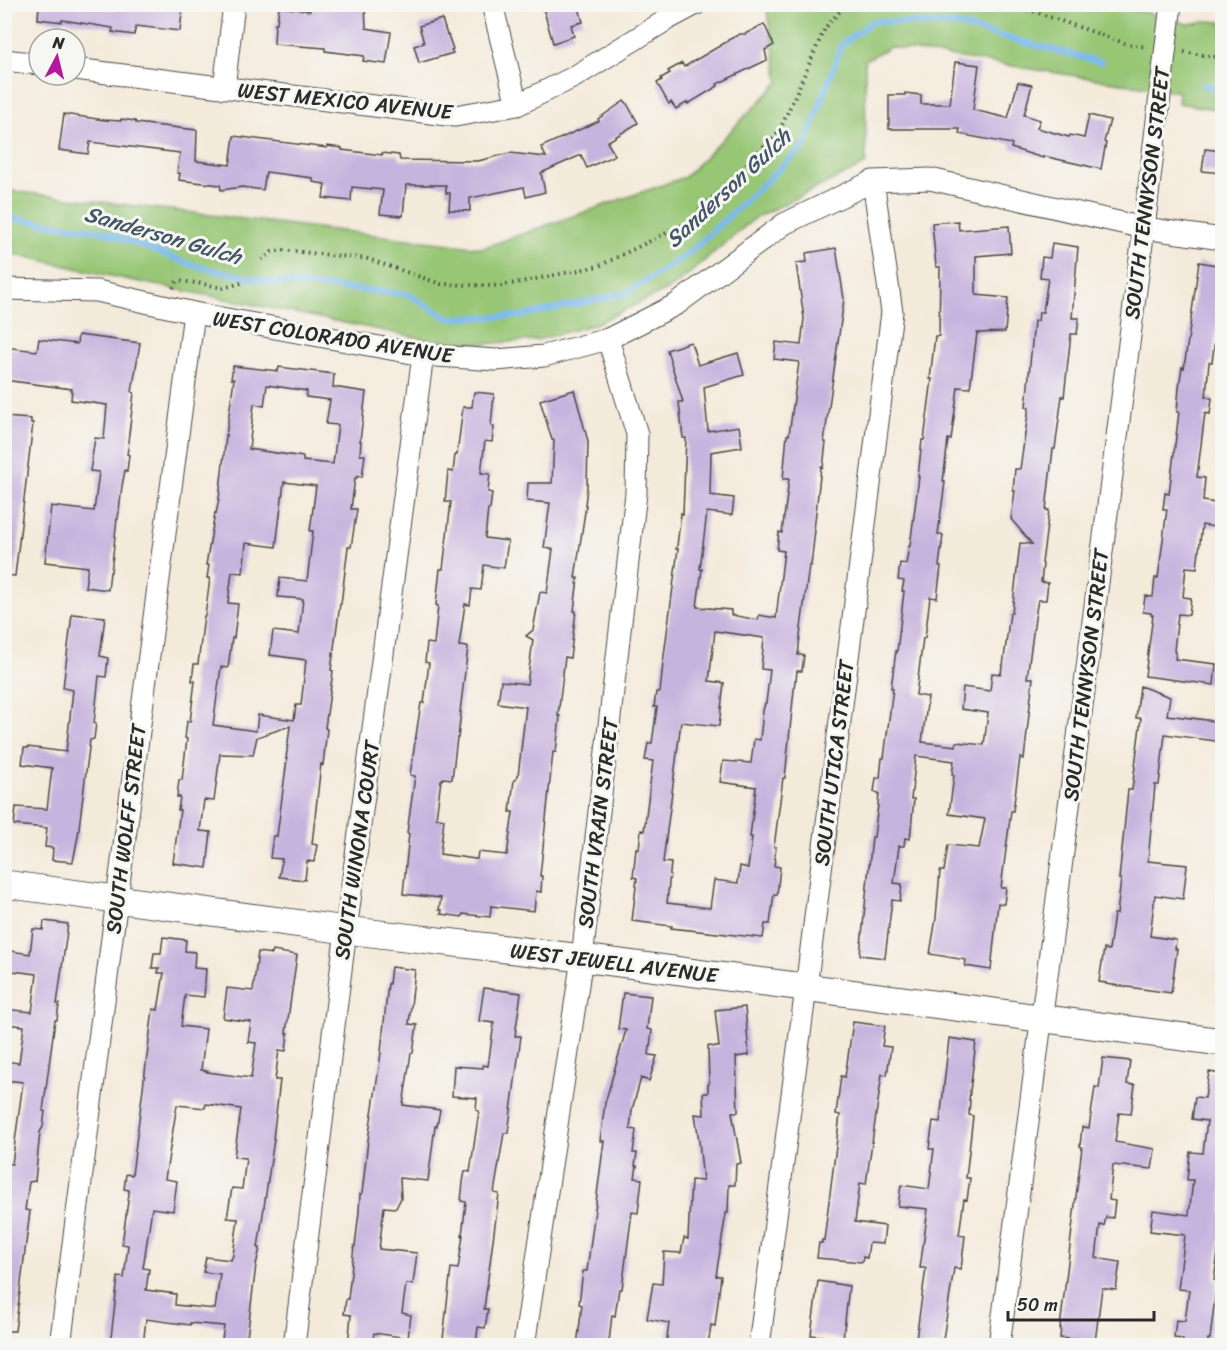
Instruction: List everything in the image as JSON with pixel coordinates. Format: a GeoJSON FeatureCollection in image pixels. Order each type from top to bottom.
{"type":"FeatureCollection","features":[{"type":"Feature","properties":{"kind":"main road","name":"WEST JEWELL AVENUE"},"geometry":{"type":"LineString","coordinates":[[4,884],[1222,1042]]}},
{"type":"Feature","properties":{"kind":"street"},"geometry":{"type":"LineString","coordinates":[[224,88],[234,4]]}},
{"type":"Feature","properties":{"kind":"street"},"geometry":{"type":"LineString","coordinates":[[492,4],[517,105]]}},
{"type":"Feature","properties":{"kind":"street","name":"WEST MEXICO AVENUE"},"geometry":{"type":"LineString","coordinates":[[87,71],[455,116],[517,105],[574,77],[696,4]]}},
{"type":"Feature","properties":{"kind":"street","name":"SOUTH TENNYSON STREET"},"geometry":{"type":"LineString","coordinates":[[999,1346],[1171,4]]}},
{"type":"Feature","properties":{"kind":"street"},"geometry":{"type":"LineString","coordinates":[[4,60],[27,63]]}},
{"type":"Feature","properties":{"kind":"street","name":"WEST COLORADO AVENUE"},"geometry":{"type":"LineString","coordinates":[[4,289],[97,291],[194,313],[423,355],[495,360],[544,356],[608,339],[677,304],[784,224],[873,181],[930,179],[1144,228],[1222,238]]}},
{"type":"Feature","properties":{"kind":"street","name":"SOUTH UTICA STREET"},"geometry":{"type":"LineString","coordinates":[[759,1346],[892,312],[873,181]]}},
{"type":"Feature","properties":{"kind":"street","name":"SOUTH WOLFF STREET"},"geometry":{"type":"LineString","coordinates":[[60,1346],[194,313]]}},
{"type":"Feature","properties":{"kind":"street","name":"SOUTH VRAIN STREET"},"geometry":{"type":"LineString","coordinates":[[524,1346],[582,958],[636,493],[637,434],[608,339]]}},
{"type":"Feature","properties":{"kind":"street","name":"SOUTH WINONA COURT"},"geometry":{"type":"LineString","coordinates":[[294,1346],[346,930],[423,355]]}},
{"type":"Feature","properties":{"kind":"path"},"geometry":{"type":"LineString","coordinates":[[262,260],[272,252],[282,250],[368,259],[441,284],[501,286],[599,266],[687,223],[779,132],[825,28],[841,10],[852,4]]}},
{"type":"Feature","properties":{"kind":"path"},"geometry":{"type":"LineString","coordinates":[[998,4],[1033,11],[1128,44],[1222,58]]}},
{"type":"Feature","properties":{"kind":"path"},"geometry":{"type":"LineString","coordinates":[[163,306],[177,281],[223,288],[245,282]]}},
{"type":"Feature","properties":{"kind":"green space"},"geometry":{"type":"Polygon","coordinates":[[[1092,4],[1144,12],[1188,24],[1206,21],[1222,22],[1222,110],[1178,103],[1179,92],[890,47],[865,60],[866,164],[755,218],[673,287],[595,324],[537,340],[484,344],[425,339],[115,277],[5,252],[5,190],[482,248],[685,177],[779,82],[766,5],[1092,4]]]}},
{"type":"Feature","properties":{"kind":"building"},"geometry":{"type":"Polygon","coordinates":[[[39,4],[80,4],[116,10],[116,4],[158,8],[159,4],[183,4],[180,31],[136,26],[134,35],[112,32],[113,28],[62,20],[62,22],[38,19],[39,4]]]}},
{"type":"Feature","properties":{"kind":"building"},"geometry":{"type":"Polygon","coordinates":[[[310,4],[365,4],[366,28],[391,32],[386,64],[363,61],[364,56],[325,51],[325,48],[274,44],[275,23],[277,23],[279,7],[310,11],[310,4]]]}},
{"type":"Feature","properties":{"kind":"building"},"geometry":{"type":"Polygon","coordinates":[[[542,4],[578,4],[583,22],[571,25],[574,36],[553,43],[542,4]]]}},
{"type":"Feature","properties":{"kind":"building"},"geometry":{"type":"Polygon","coordinates":[[[442,19],[453,53],[419,63],[414,46],[424,43],[419,26],[442,19]]]}},
{"type":"Feature","properties":{"kind":"building"},"geometry":{"type":"Polygon","coordinates":[[[764,24],[774,45],[765,50],[767,60],[717,84],[718,86],[688,104],[688,102],[676,109],[671,102],[669,104],[657,83],[670,73],[668,71],[682,63],[684,67],[728,40],[764,24]]]}},
{"type":"Feature","properties":{"kind":"building"},"geometry":{"type":"Polygon","coordinates":[[[955,62],[979,65],[973,110],[1008,118],[1018,82],[1032,85],[1024,115],[1040,120],[1037,128],[1069,137],[1070,135],[1084,138],[1089,115],[1110,120],[1104,142],[1106,143],[1101,169],[1043,156],[1043,158],[1011,148],[1012,144],[959,134],[960,129],[889,129],[889,95],[905,95],[905,93],[921,95],[921,104],[950,104],[955,62]]]}},
{"type":"Feature","properties":{"kind":"building"},"geometry":{"type":"Polygon","coordinates":[[[624,101],[638,123],[607,142],[615,155],[587,168],[581,155],[541,173],[545,192],[526,197],[524,187],[470,198],[470,211],[449,210],[450,193],[446,193],[446,185],[406,185],[403,216],[380,214],[383,190],[352,187],[351,201],[323,198],[325,184],[313,182],[313,178],[266,172],[263,190],[242,187],[221,190],[220,185],[179,180],[180,173],[177,173],[180,153],[90,142],[88,154],[59,150],[64,114],[104,120],[121,121],[121,119],[136,123],[197,130],[196,161],[230,165],[234,136],[327,148],[327,146],[382,155],[382,153],[399,155],[400,160],[478,161],[510,153],[546,157],[541,147],[599,121],[598,119],[624,101]]]}},
{"type":"Feature","properties":{"kind":"building"},"geometry":{"type":"Polygon","coordinates":[[[1205,149],[1222,151],[1222,173],[1202,171],[1205,149]]]}},
{"type":"Feature","properties":{"kind":"building"},"geometry":{"type":"Polygon","coordinates":[[[958,221],[959,230],[1009,226],[1011,253],[976,256],[976,295],[1008,298],[1005,332],[977,333],[970,388],[958,387],[943,482],[945,482],[938,534],[943,535],[937,598],[930,597],[916,695],[928,697],[922,742],[956,746],[956,742],[984,745],[988,713],[961,709],[963,687],[990,691],[992,673],[1001,674],[1010,613],[1012,613],[1020,543],[1032,544],[1011,519],[1015,469],[1020,469],[1029,407],[1026,407],[1034,321],[1038,321],[1039,312],[1043,312],[1048,278],[1040,277],[1042,257],[1050,258],[1052,243],[1078,247],[1072,318],[1079,318],[1077,334],[1071,334],[1064,397],[1062,396],[1055,449],[1053,449],[1046,510],[1049,510],[1041,582],[1048,583],[1046,600],[1038,600],[1036,611],[1027,678],[1033,678],[1024,759],[1020,758],[1013,811],[1011,811],[1001,888],[1006,888],[1004,904],[998,903],[991,970],[965,966],[966,960],[930,954],[940,871],[944,871],[948,845],[979,848],[985,819],[949,814],[954,761],[916,756],[911,799],[914,799],[910,839],[905,838],[904,846],[899,846],[894,883],[902,884],[900,901],[892,900],[885,958],[860,955],[872,837],[874,837],[878,805],[879,793],[874,792],[876,778],[880,778],[882,758],[884,758],[904,591],[902,591],[904,581],[898,580],[900,563],[906,564],[910,546],[922,440],[924,440],[932,379],[930,379],[935,336],[939,336],[940,267],[936,267],[932,223],[958,221]]]}},
{"type":"Feature","properties":{"kind":"building"},"geometry":{"type":"Polygon","coordinates":[[[836,248],[844,299],[824,442],[826,442],[823,468],[821,467],[811,566],[809,566],[801,628],[798,655],[804,655],[802,671],[797,671],[795,680],[785,778],[783,778],[774,847],[776,847],[774,866],[780,867],[777,895],[774,894],[770,924],[765,924],[763,938],[671,928],[672,926],[632,921],[637,878],[633,877],[636,848],[639,849],[641,830],[644,831],[653,761],[645,760],[648,743],[652,743],[657,707],[654,707],[656,692],[660,692],[678,549],[676,549],[681,513],[683,514],[686,438],[683,438],[679,402],[683,402],[667,350],[691,342],[698,365],[738,353],[744,375],[704,387],[708,431],[739,426],[742,447],[711,452],[710,495],[734,498],[732,515],[707,512],[697,607],[731,610],[731,615],[758,620],[759,615],[776,618],[784,551],[777,550],[779,532],[782,533],[789,479],[783,479],[787,435],[789,435],[799,362],[774,359],[776,342],[801,345],[804,318],[796,263],[807,262],[806,253],[836,248]],[[715,631],[709,681],[724,683],[719,726],[681,722],[663,862],[671,863],[667,903],[710,908],[714,880],[738,883],[740,866],[748,868],[756,787],[720,782],[723,761],[751,763],[754,739],[760,740],[770,670],[761,669],[764,638],[715,631]]]}},
{"type":"Feature","properties":{"kind":"building"},"geometry":{"type":"Polygon","coordinates":[[[1199,262],[1222,266],[1222,310],[1219,309],[1212,362],[1209,362],[1206,397],[1212,398],[1210,414],[1205,413],[1197,477],[1205,478],[1203,501],[1222,504],[1222,528],[1202,525],[1197,568],[1186,567],[1183,597],[1191,598],[1189,615],[1178,614],[1174,651],[1176,652],[1175,659],[1216,664],[1214,685],[1145,676],[1153,615],[1143,612],[1145,596],[1153,597],[1155,578],[1158,578],[1167,509],[1163,509],[1165,493],[1169,494],[1179,412],[1177,412],[1179,387],[1182,367],[1184,368],[1199,262]]]}},
{"type":"Feature","properties":{"kind":"building"},"geometry":{"type":"Polygon","coordinates":[[[78,335],[140,343],[132,392],[134,393],[127,471],[125,470],[122,486],[108,590],[85,587],[88,567],[45,562],[51,506],[94,511],[99,472],[90,471],[95,438],[104,439],[107,405],[71,400],[72,389],[4,380],[4,347],[37,351],[39,339],[77,344],[78,335]]]}},
{"type":"Feature","properties":{"kind":"building"},"geometry":{"type":"Polygon","coordinates":[[[233,366],[278,371],[279,367],[334,374],[333,387],[366,392],[360,441],[360,455],[365,455],[362,477],[355,478],[351,509],[357,509],[351,547],[348,547],[331,670],[333,671],[325,728],[327,729],[312,844],[317,845],[314,862],[307,861],[305,880],[279,877],[282,859],[270,858],[273,836],[277,836],[290,726],[257,737],[253,755],[220,754],[214,801],[204,800],[200,831],[211,832],[207,868],[173,863],[180,810],[178,810],[180,797],[177,797],[179,780],[182,780],[187,721],[190,722],[195,681],[192,681],[194,664],[198,664],[210,578],[207,578],[209,565],[206,565],[219,499],[234,379],[231,379],[233,366]],[[267,385],[264,406],[254,404],[249,449],[303,457],[303,461],[333,464],[338,425],[326,424],[330,400],[306,397],[307,391],[267,385]],[[284,482],[276,547],[246,543],[243,573],[232,572],[228,603],[238,604],[234,638],[232,638],[228,668],[221,667],[213,725],[256,731],[258,715],[294,720],[296,705],[301,705],[306,660],[270,655],[273,631],[299,634],[303,599],[278,597],[280,578],[307,581],[316,486],[284,482]]]}},
{"type":"Feature","properties":{"kind":"building"},"geometry":{"type":"Polygon","coordinates":[[[574,390],[588,441],[586,505],[575,578],[578,578],[574,611],[576,611],[570,658],[565,657],[556,752],[553,752],[540,876],[542,876],[541,892],[536,891],[534,911],[491,906],[490,917],[441,914],[442,910],[439,910],[441,898],[403,894],[409,834],[407,833],[415,776],[410,775],[421,703],[424,703],[429,663],[425,662],[427,643],[434,644],[440,569],[443,569],[451,502],[445,502],[448,471],[453,472],[455,455],[457,455],[463,407],[472,407],[474,392],[494,394],[492,442],[485,441],[481,473],[490,474],[488,492],[492,493],[485,538],[508,541],[504,568],[484,565],[481,590],[472,589],[470,605],[465,604],[459,646],[468,647],[458,738],[452,779],[443,778],[441,780],[436,818],[444,819],[440,854],[477,859],[478,852],[507,855],[513,812],[510,812],[514,780],[518,776],[526,707],[498,703],[501,681],[527,684],[533,640],[526,636],[533,630],[540,592],[547,593],[553,549],[544,548],[550,503],[527,501],[528,483],[552,483],[554,440],[552,440],[540,400],[574,390]]]}},
{"type":"Feature","properties":{"kind":"building"},"geometry":{"type":"Polygon","coordinates":[[[4,417],[31,419],[33,423],[15,576],[4,575],[4,417]]]}},
{"type":"Feature","properties":{"kind":"building"},"geometry":{"type":"Polygon","coordinates":[[[72,614],[105,617],[100,656],[108,658],[106,677],[99,676],[94,739],[90,740],[73,862],[52,860],[53,848],[45,847],[47,828],[14,825],[16,807],[47,809],[52,768],[22,764],[24,748],[66,752],[73,690],[63,688],[72,614]]]}},
{"type":"Feature","properties":{"kind":"building"},"geometry":{"type":"Polygon","coordinates":[[[1140,686],[1170,697],[1167,715],[1222,722],[1222,742],[1165,734],[1159,785],[1155,785],[1148,861],[1187,865],[1183,899],[1155,895],[1150,936],[1176,940],[1175,949],[1177,949],[1171,993],[1099,982],[1104,949],[1109,950],[1114,914],[1117,914],[1128,790],[1132,790],[1141,718],[1136,718],[1140,686]]]}},
{"type":"Feature","properties":{"kind":"building"},"geometry":{"type":"Polygon","coordinates":[[[44,921],[68,924],[35,1181],[29,1182],[25,1210],[30,1211],[15,1331],[4,1331],[4,1163],[12,1164],[23,1082],[4,1080],[4,1061],[19,1063],[24,1026],[4,1024],[4,1009],[32,1012],[37,974],[4,970],[4,950],[30,954],[33,929],[43,930],[44,921]]]}},
{"type":"Feature","properties":{"kind":"building"},"geometry":{"type":"Polygon","coordinates":[[[163,937],[186,940],[185,951],[195,952],[194,968],[206,969],[204,997],[185,995],[181,1026],[206,1029],[201,1070],[251,1078],[256,1043],[248,1042],[251,1022],[223,1018],[227,988],[253,991],[258,952],[272,954],[273,951],[297,955],[286,1033],[288,1033],[286,1051],[279,1050],[275,1080],[280,1080],[274,1139],[246,1346],[221,1346],[224,1326],[190,1323],[190,1325],[146,1319],[143,1346],[110,1346],[118,1277],[124,1278],[128,1245],[122,1244],[129,1194],[129,1190],[124,1189],[126,1174],[132,1175],[153,1009],[158,1010],[164,973],[158,973],[159,968],[152,968],[154,953],[161,953],[163,937]],[[206,1104],[205,1108],[177,1105],[165,1179],[177,1181],[173,1211],[152,1208],[143,1268],[149,1269],[146,1290],[176,1294],[175,1305],[215,1309],[220,1274],[203,1272],[206,1257],[231,1260],[233,1255],[238,1219],[227,1218],[232,1188],[242,1189],[246,1158],[234,1157],[241,1109],[206,1104]]]}},
{"type":"Feature","properties":{"kind":"building"},"geometry":{"type":"Polygon","coordinates":[[[391,967],[415,970],[409,1024],[417,1025],[403,1105],[440,1110],[437,1126],[435,1126],[428,1181],[400,1178],[401,1198],[396,1208],[384,1207],[379,1249],[417,1253],[413,1284],[406,1284],[402,1313],[411,1315],[408,1338],[374,1333],[372,1346],[348,1346],[351,1315],[344,1314],[346,1299],[348,1299],[391,967]]]}},
{"type":"Feature","properties":{"kind":"building"},"geometry":{"type":"Polygon","coordinates":[[[484,988],[521,993],[515,1036],[521,1036],[508,1133],[504,1133],[494,1193],[499,1194],[484,1309],[488,1309],[485,1328],[478,1327],[476,1344],[443,1339],[451,1268],[458,1269],[463,1235],[466,1202],[461,1201],[463,1182],[465,1171],[470,1172],[479,1111],[476,1110],[477,1098],[452,1096],[454,1066],[483,1068],[483,1065],[488,1066],[494,1023],[479,1021],[484,988]]]}},
{"type":"Feature","properties":{"kind":"building"},"geometry":{"type":"Polygon","coordinates":[[[623,993],[651,996],[647,1029],[652,1030],[649,1055],[657,1056],[649,1081],[641,1078],[632,1110],[630,1129],[636,1130],[633,1153],[637,1153],[635,1178],[642,1179],[638,1213],[632,1212],[622,1289],[619,1289],[615,1316],[612,1315],[609,1342],[606,1342],[606,1346],[577,1346],[583,1271],[587,1271],[604,1141],[600,1141],[605,1103],[626,1030],[618,1029],[623,993]]]}},
{"type":"Feature","properties":{"kind":"building"},"geometry":{"type":"Polygon","coordinates":[[[745,1007],[749,1055],[736,1057],[738,1112],[732,1112],[741,1163],[736,1164],[735,1185],[729,1185],[728,1213],[726,1213],[716,1276],[721,1276],[715,1326],[711,1325],[708,1346],[666,1346],[669,1323],[647,1319],[653,1283],[662,1284],[664,1252],[681,1253],[684,1238],[688,1239],[691,1180],[703,1181],[695,1114],[704,1115],[703,1093],[708,1093],[709,1084],[708,1046],[719,1047],[715,1010],[745,1007]]]}},
{"type":"Feature","properties":{"kind":"building"},"geometry":{"type":"Polygon","coordinates":[[[853,1022],[885,1026],[882,1046],[891,1047],[887,1075],[882,1074],[866,1184],[860,1183],[855,1222],[885,1226],[883,1244],[869,1243],[867,1258],[863,1257],[862,1262],[817,1258],[819,1243],[824,1240],[840,1115],[836,1114],[841,1076],[845,1077],[853,1022]]]}},
{"type":"Feature","properties":{"kind":"building"},"geometry":{"type":"Polygon","coordinates":[[[949,1038],[976,1042],[969,1100],[969,1115],[973,1116],[966,1178],[970,1178],[967,1200],[964,1199],[959,1235],[965,1236],[961,1269],[954,1268],[942,1346],[915,1346],[926,1268],[920,1268],[928,1209],[898,1206],[901,1185],[929,1189],[934,1149],[929,1149],[933,1121],[940,1122],[949,1038]]]}},
{"type":"Feature","properties":{"kind":"building"},"geometry":{"type":"Polygon","coordinates":[[[1103,1058],[1130,1061],[1127,1084],[1135,1085],[1131,1114],[1119,1113],[1115,1142],[1155,1149],[1152,1169],[1113,1165],[1109,1200],[1115,1201],[1113,1218],[1106,1217],[1104,1226],[1100,1225],[1096,1258],[1120,1262],[1116,1290],[1102,1288],[1095,1342],[1060,1338],[1060,1328],[1082,1147],[1080,1146],[1082,1127],[1089,1128],[1095,1087],[1099,1088],[1103,1058]]]}},
{"type":"Feature","properties":{"kind":"building"},"geometry":{"type":"Polygon","coordinates":[[[1209,1072],[1222,1074],[1222,1230],[1214,1280],[1217,1281],[1208,1346],[1182,1346],[1183,1339],[1174,1338],[1176,1320],[1185,1321],[1189,1290],[1178,1289],[1185,1235],[1150,1231],[1153,1210],[1189,1215],[1193,1180],[1187,1180],[1190,1152],[1203,1153],[1207,1121],[1192,1119],[1195,1097],[1205,1098],[1209,1072]]]}},
{"type":"Feature","properties":{"kind":"building"},"geometry":{"type":"Polygon","coordinates":[[[818,1281],[849,1286],[843,1339],[811,1335],[818,1281]]]}},
{"type":"Feature","properties":{"kind":"waterway","name":"Sanderson Gulch"},"geometry":{"type":"LineString","coordinates":[[4,217],[102,231],[195,266],[269,282],[408,294],[448,318],[521,316],[627,293],[688,254],[806,144],[842,44],[873,21],[957,25],[1101,62]]}},
{"type":"Feature","properties":{"kind":"waterway","name":"Sanderson Gulch"},"geometry":{"type":"LineString","coordinates":[[1203,85],[1222,90]]}}]}
